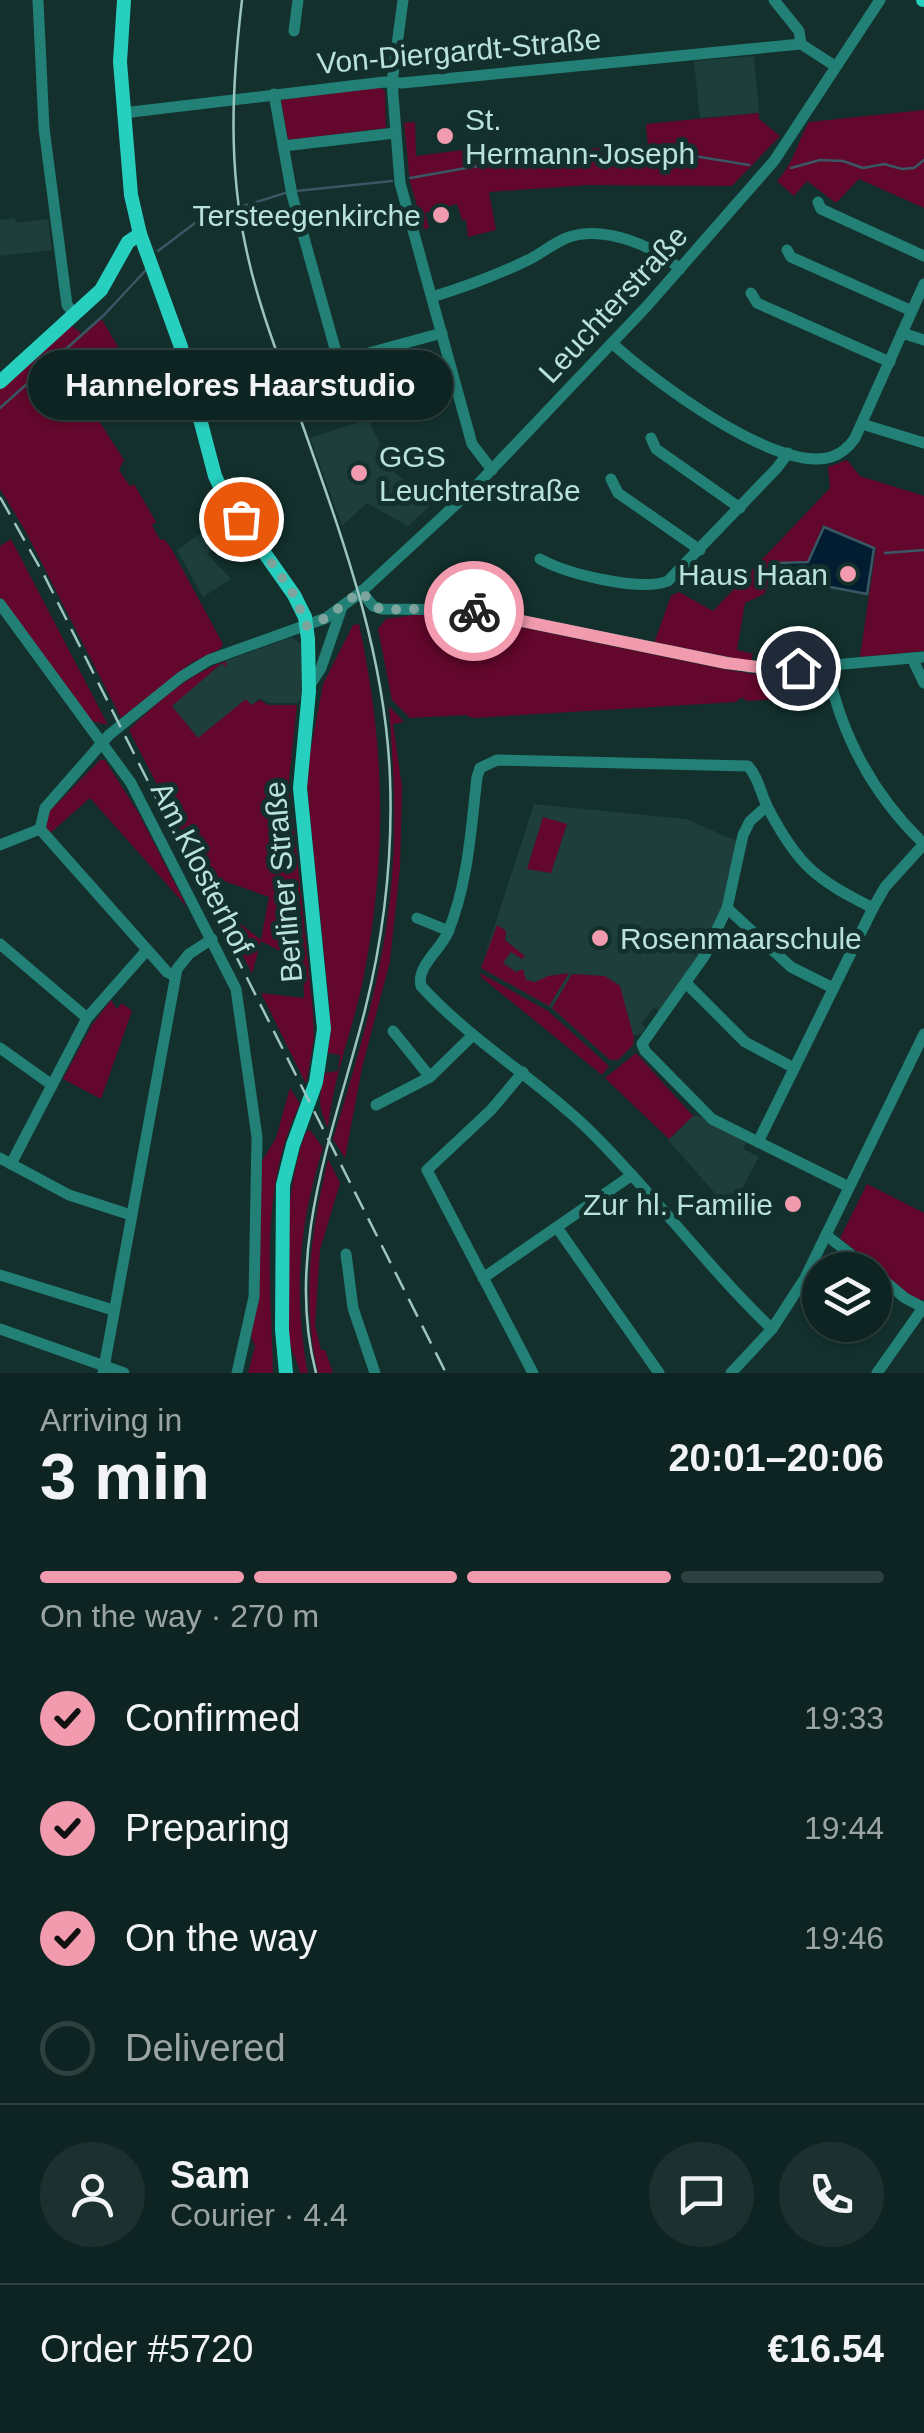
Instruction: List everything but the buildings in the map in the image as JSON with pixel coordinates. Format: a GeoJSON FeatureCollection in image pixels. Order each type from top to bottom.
{"type":"FeatureCollection","features":[{"type":"Feature","properties":{"kind":"main road","name":"Berliner Straße"},"geometry":{"type":"LineString","coordinates":[[124,0],[120,52],[124,113],[131,194],[140,234],[176,332],[215,476],[294,595],[307,626],[310,685],[300,788],[324,1028],[316,1082],[283,1186],[282,1330],[286,1373]]}},
{"type":"Feature","properties":{"kind":"main road"},"geometry":{"type":"LineString","coordinates":[[0,382],[101,290],[128,242],[140,234]]}},
{"type":"Feature","properties":{"kind":"street"},"geometry":{"type":"LineString","coordinates":[[38,0],[44,128],[67,305],[75,315]]}},
{"type":"Feature","properties":{"kind":"street"},"geometry":{"type":"LineString","coordinates":[[294,30],[298,0]]}},
{"type":"Feature","properties":{"kind":"street"},"geometry":{"type":"LineString","coordinates":[[402,0],[392,82],[400,179],[472,444],[492,470]]}},
{"type":"Feature","properties":{"kind":"street"},"geometry":{"type":"LineString","coordinates":[[774,0],[799,30],[800,44],[835,66]]}},
{"type":"Feature","properties":{"kind":"street","name":"Leuchterstraße"},"geometry":{"type":"LineString","coordinates":[[40,829],[44,808],[102,744],[181,678],[209,660],[307,626],[342,606],[492,470],[680,269],[774,161],[880,0]]}},
{"type":"Feature","properties":{"kind":"street","name":"Von-Diergardt-Straße"},"geometry":{"type":"LineString","coordinates":[[124,113],[274,94],[800,44]]}},
{"type":"Feature","properties":{"kind":"street"},"geometry":{"type":"LineString","coordinates":[[274,94],[291,192],[336,352],[354,357],[442,333]]}},
{"type":"Feature","properties":{"kind":"street"},"geometry":{"type":"LineString","coordinates":[[283,146],[395,133]]}},
{"type":"Feature","properties":{"kind":"street"},"geometry":{"type":"LineString","coordinates":[[818,202],[821,209],[924,256]]}},
{"type":"Feature","properties":{"kind":"street"},"geometry":{"type":"LineString","coordinates":[[432,297],[498,274],[569,237],[582,235],[645,246],[666,256],[680,269]]}},
{"type":"Feature","properties":{"kind":"street"},"geometry":{"type":"LineString","coordinates":[[787,250],[791,257],[912,311]]}},
{"type":"Feature","properties":{"kind":"street"},"geometry":{"type":"LineString","coordinates":[[612,343],[695,409],[732,430],[788,452],[814,459],[831,457],[849,447],[862,424],[924,284]]}},
{"type":"Feature","properties":{"kind":"street"},"geometry":{"type":"LineString","coordinates":[[751,293],[757,303],[890,362]]}},
{"type":"Feature","properties":{"kind":"street"},"geometry":{"type":"LineString","coordinates":[[902,333],[924,340]]}},
{"type":"Feature","properties":{"kind":"street"},"geometry":{"type":"LineString","coordinates":[[862,424],[924,443]]}},
{"type":"Feature","properties":{"kind":"street"},"geometry":{"type":"LineString","coordinates":[[651,438],[656,449],[740,508]]}},
{"type":"Feature","properties":{"kind":"street"},"geometry":{"type":"LineString","coordinates":[[540,559],[554,567],[646,586],[668,581],[788,452]]}},
{"type":"Feature","properties":{"kind":"street"},"geometry":{"type":"LineString","coordinates":[[611,478],[618,492],[700,550]]}},
{"type":"Feature","properties":{"kind":"street"},"geometry":{"type":"LineString","coordinates":[[361,591],[382,610],[468,610],[755,668],[918,657],[924,683]]}},
{"type":"Feature","properties":{"kind":"street","name":"Am Klosterhof"},"geometry":{"type":"LineString","coordinates":[[0,604],[102,744],[155,826],[239,1000],[256,1124],[254,1297],[237,1373]]}},
{"type":"Feature","properties":{"kind":"street"},"geometry":{"type":"LineString","coordinates":[[310,685],[321,668],[342,606]]}},
{"type":"Feature","properties":{"kind":"street"},"geometry":{"type":"LineString","coordinates":[[758,1142],[873,908],[885,887],[924,844],[893,812],[866,773],[834,700],[827,666]]}},
{"type":"Feature","properties":{"kind":"street"},"geometry":{"type":"LineString","coordinates":[[772,1329],[716,1275],[632,1175],[570,1112],[473,1035],[430,996],[419,980],[449,930],[464,876],[477,777],[487,763],[742,764],[753,772],[767,806],[813,874],[873,908]]}},
{"type":"Feature","properties":{"kind":"street"},"geometry":{"type":"LineString","coordinates":[[767,806],[750,821],[743,834],[726,908],[687,984],[642,1044],[712,1120],[850,1187]]}},
{"type":"Feature","properties":{"kind":"street"},"geometry":{"type":"LineString","coordinates":[[0,844],[40,829],[166,972],[175,976]]}},
{"type":"Feature","properties":{"kind":"street"},"geometry":{"type":"LineString","coordinates":[[726,908],[792,967],[834,988]]}},
{"type":"Feature","properties":{"kind":"street"},"geometry":{"type":"LineString","coordinates":[[417,918],[449,930]]}},
{"type":"Feature","properties":{"kind":"street"},"geometry":{"type":"LineString","coordinates":[[103,1369],[175,976],[189,954],[212,939]]}},
{"type":"Feature","properties":{"kind":"street"},"geometry":{"type":"LineString","coordinates":[[0,944],[49,990],[87,1018]]}},
{"type":"Feature","properties":{"kind":"street"},"geometry":{"type":"LineString","coordinates":[[131,1216],[92,1205],[6,1161],[52,1086],[87,1018],[146,950]]}},
{"type":"Feature","properties":{"kind":"street"},"geometry":{"type":"LineString","coordinates":[[687,984],[745,1042],[794,1068]]}},
{"type":"Feature","properties":{"kind":"street"},"geometry":{"type":"LineString","coordinates":[[392,1031],[430,1077]]}},
{"type":"Feature","properties":{"kind":"street"},"geometry":{"type":"LineString","coordinates":[[731,1373],[772,1329],[805,1278],[924,1034]]}},
{"type":"Feature","properties":{"kind":"street"},"geometry":{"type":"LineString","coordinates":[[376,1105],[430,1077],[473,1035]]}},
{"type":"Feature","properties":{"kind":"street"},"geometry":{"type":"LineString","coordinates":[[0,1048],[52,1086]]}},
{"type":"Feature","properties":{"kind":"street"},"geometry":{"type":"LineString","coordinates":[[522,1072],[491,1110],[428,1166],[428,1176],[533,1373]]}},
{"type":"Feature","properties":{"kind":"street"},"geometry":{"type":"LineString","coordinates":[[482,1278],[632,1175]]}},
{"type":"Feature","properties":{"kind":"street"},"geometry":{"type":"LineString","coordinates":[[558,1229],[659,1373]]}},
{"type":"Feature","properties":{"kind":"street"},"geometry":{"type":"LineString","coordinates":[[826,1235],[848,1252]]}},
{"type":"Feature","properties":{"kind":"street"},"geometry":{"type":"LineString","coordinates":[[346,1254],[352,1308],[375,1373]]}},
{"type":"Feature","properties":{"kind":"street"},"geometry":{"type":"LineString","coordinates":[[0,1276],[112,1310]]}},
{"type":"Feature","properties":{"kind":"street"},"geometry":{"type":"LineString","coordinates":[[878,1373],[924,1308],[892,1285]]}},
{"type":"Feature","properties":{"kind":"street"},"geometry":{"type":"LineString","coordinates":[[0,1329],[103,1369],[124,1373]]}},
{"type":"Feature","properties":{"kind":"shaded area"},"geometry":{"type":"Polygon","coordinates":[[[754,56],[759,113],[700,118],[694,61],[754,56]]]}},
{"type":"Feature","properties":{"kind":"shaded area"},"geometry":{"type":"Polygon","coordinates":[[[379,87],[385,91],[386,128],[288,140],[281,100],[379,87]]]}},
{"type":"Feature","properties":{"kind":"shaded area"},"geometry":{"type":"Polygon","coordinates":[[[924,110],[924,208],[859,179],[836,203],[807,181],[794,196],[777,181],[809,122],[924,110]]]}},
{"type":"Feature","properties":{"kind":"shaded area"},"geometry":{"type":"Polygon","coordinates":[[[759,113],[759,119],[780,136],[732,186],[588,185],[489,192],[496,230],[468,237],[466,220],[462,220],[457,204],[425,213],[429,228],[424,229],[410,182],[404,123],[415,122],[416,156],[463,150],[465,164],[599,148],[600,152],[612,154],[612,147],[648,148],[646,124],[759,113]]]}},
{"type":"Feature","properties":{"kind":"shaded area"},"geometry":{"type":"Polygon","coordinates":[[[15,218],[16,223],[48,219],[52,250],[0,256],[0,220],[15,218]]]}},
{"type":"Feature","properties":{"kind":"shaded area"},"geometry":{"type":"Polygon","coordinates":[[[101,318],[118,347],[99,354],[74,382],[124,460],[119,470],[130,486],[134,484],[156,522],[152,525],[160,540],[164,539],[171,548],[223,644],[191,663],[121,718],[0,489],[0,388],[71,325],[83,335],[101,318]]]}},
{"type":"Feature","properties":{"kind":"shaded area","name":"GGS Leuchterstraße"},"geometry":{"type":"Polygon","coordinates":[[[368,419],[383,451],[374,456],[431,505],[408,526],[367,503],[342,526],[310,438],[368,419]]]}},
{"type":"Feature","properties":{"kind":"shaded area"},"geometry":{"type":"Polygon","coordinates":[[[847,460],[860,476],[924,496],[924,651],[860,657],[876,548],[823,525],[808,561],[777,562],[764,594],[745,603],[737,650],[753,654],[751,662],[654,643],[671,596],[679,592],[713,611],[830,488],[828,467],[847,460]]]}},
{"type":"Feature","properties":{"kind":"shaded area"},"geometry":{"type":"Polygon","coordinates":[[[225,516],[239,532],[207,554],[231,579],[203,597],[177,550],[225,516]]]}},
{"type":"Feature","properties":{"kind":"shaded area"},"geometry":{"type":"Polygon","coordinates":[[[11,539],[108,725],[91,721],[0,597],[0,546],[11,539]]]}},
{"type":"Feature","properties":{"kind":"shaded area"},"geometry":{"type":"Polygon","coordinates":[[[451,613],[727,670],[789,674],[780,699],[746,701],[742,697],[736,702],[472,718],[410,718],[392,700],[378,629],[386,619],[451,613]]]}},
{"type":"Feature","properties":{"kind":"shaded area"},"geometry":{"type":"Polygon","coordinates":[[[359,624],[374,714],[380,845],[363,980],[328,1128],[321,1107],[321,1089],[325,1073],[338,1071],[340,1055],[328,1053],[330,1011],[306,776],[323,684],[353,625],[359,624]]]}},
{"type":"Feature","properties":{"kind":"shaded area"},"geometry":{"type":"Polygon","coordinates":[[[292,637],[301,644],[302,697],[298,703],[269,703],[260,698],[197,751],[163,712],[225,661],[292,637]]]}},
{"type":"Feature","properties":{"kind":"shaded area"},"geometry":{"type":"Polygon","coordinates":[[[225,661],[227,668],[222,663],[172,706],[198,738],[246,699],[251,705],[260,700],[268,705],[297,705],[289,779],[313,1012],[314,1038],[306,1084],[261,993],[304,998],[303,963],[261,941],[252,974],[219,907],[261,940],[269,897],[204,877],[129,730],[174,690],[225,661]]]}},
{"type":"Feature","properties":{"kind":"shaded area"},"geometry":{"type":"Polygon","coordinates":[[[389,706],[404,722],[393,724],[402,787],[400,867],[390,961],[362,1068],[345,1158],[333,1139],[370,1009],[389,909],[394,812],[389,706]]]}},
{"type":"Feature","properties":{"kind":"shaded area"},"geometry":{"type":"Polygon","coordinates":[[[100,760],[105,760],[139,814],[187,907],[90,798],[49,834],[49,812],[100,760]]]}},
{"type":"Feature","properties":{"kind":"shaded area","name":"Rosenmaarschule"},"geometry":{"type":"Polygon","coordinates":[[[534,804],[686,819],[737,841],[719,915],[702,951],[660,1012],[654,1007],[641,1023],[646,1028],[634,1035],[633,1045],[618,1060],[610,1060],[550,1007],[481,968],[534,804]]]}},
{"type":"Feature","properties":{"kind":"shaded area"},"geometry":{"type":"Polygon","coordinates":[[[543,817],[567,824],[551,873],[527,869],[543,817]]]}},
{"type":"Feature","properties":{"kind":"shaded area"},"geometry":{"type":"Polygon","coordinates":[[[497,925],[506,931],[505,940],[525,956],[522,959],[511,952],[503,963],[516,972],[523,969],[526,980],[535,982],[569,973],[549,1006],[481,968],[497,925]]]}},
{"type":"Feature","properties":{"kind":"shaded area"},"geometry":{"type":"Polygon","coordinates":[[[480,973],[548,1011],[609,1066],[602,1075],[480,973]]]}},
{"type":"Feature","properties":{"kind":"shaded area"},"geometry":{"type":"Polygon","coordinates":[[[572,974],[605,976],[620,986],[634,1038],[633,1045],[618,1060],[610,1060],[552,1008],[572,974]]]}},
{"type":"Feature","properties":{"kind":"shaded area"},"geometry":{"type":"Polygon","coordinates":[[[111,1000],[117,1009],[122,1003],[132,1011],[101,1099],[63,1079],[92,1025],[111,1000]]]}},
{"type":"Feature","properties":{"kind":"shaded area"},"geometry":{"type":"Polygon","coordinates":[[[636,1053],[693,1116],[669,1139],[605,1078],[636,1053]]]}},
{"type":"Feature","properties":{"kind":"shaded area"},"geometry":{"type":"Polygon","coordinates":[[[290,1088],[300,1104],[278,1168],[270,1236],[273,1373],[248,1373],[255,1346],[251,1337],[259,1287],[262,1161],[276,1138],[290,1088]]]}},
{"type":"Feature","properties":{"kind":"shaded area"},"geometry":{"type":"Polygon","coordinates":[[[693,1116],[746,1143],[743,1149],[759,1157],[730,1210],[668,1140],[693,1116]]]}},
{"type":"Feature","properties":{"kind":"shaded area"},"geometry":{"type":"Polygon","coordinates":[[[310,1130],[323,1148],[308,1204],[301,1259],[301,1315],[308,1373],[300,1373],[290,1343],[287,1236],[293,1180],[306,1132],[310,1130]]]}},
{"type":"Feature","properties":{"kind":"shaded area"},"geometry":{"type":"Polygon","coordinates":[[[328,1159],[340,1183],[320,1250],[315,1325],[321,1350],[325,1350],[333,1373],[318,1373],[310,1319],[310,1266],[328,1159]]]}},
{"type":"Feature","properties":{"kind":"shaded area"},"geometry":{"type":"Polygon","coordinates":[[[867,1184],[924,1213],[924,1300],[915,1300],[892,1281],[892,1252],[857,1252],[840,1238],[867,1184]]]}},
{"type":"Feature","properties":{"kind":"water"},"geometry":{"type":"Polygon","coordinates":[[[824,527],[874,548],[867,594],[773,576],[779,563],[808,562],[824,527]]]}},
{"type":"Feature","properties":{"kind":"waterway"},"geometry":{"type":"LineString","coordinates":[[410,178],[553,157],[663,159],[676,153],[749,165]]}},
{"type":"Feature","properties":{"kind":"waterway"},"geometry":{"type":"LineString","coordinates":[[791,168],[820,160],[843,161],[863,168],[884,164],[902,169],[914,168],[924,160]]}},
{"type":"Feature","properties":{"kind":"waterway"},"geometry":{"type":"LineString","coordinates":[[296,191],[392,181]]}},
{"type":"Feature","properties":{"kind":"waterway"},"geometry":{"type":"LineString","coordinates":[[158,251],[199,220],[285,193]]}},
{"type":"Feature","properties":{"kind":"waterway"},"geometry":{"type":"LineString","coordinates":[[0,408],[104,315],[146,270]]}},
{"type":"Feature","properties":{"kind":"waterway"},"geometry":{"type":"LineString","coordinates":[[885,553],[924,550]]}},
{"type":"Feature","properties":{"kind":"tram line"},"geometry":{"type":"LineString","coordinates":[[242,0],[233,124],[240,217],[266,321],[324,487],[368,630],[379,679],[390,778],[386,895],[377,953],[317,1190],[310,1236],[306,1281],[308,1327],[316,1373]]}},
{"type":"Feature","properties":{"kind":"railway"},"geometry":{"type":"LineString","coordinates":[[0,497],[44,575],[446,1373]]}},
{"type":"Feature","properties":{"kind":"way so far"},"geometry":{"type":"LineString","coordinates":[[241,519],[294,595],[307,626],[320,622],[361,591],[382,610],[474,611]]}},
{"type":"Feature","properties":{"kind":"place","name":"St. Hermann-Joseph"},"geometry":{"type":"Point","coordinates":[445,136]}},
{"type":"Feature","properties":{"kind":"place","name":"Tersteegenkirche"},"geometry":{"type":"Point","coordinates":[441,215]}},
{"type":"Feature","properties":{"kind":"place","name":"GGS Leuchterstraße"},"geometry":{"type":"Point","coordinates":[359,473]}},
{"type":"Feature","properties":{"kind":"place","name":"Hannelores Haarstudio"},"geometry":{"type":"Point","coordinates":[241,519]}},
{"type":"Feature","properties":{"kind":"place","name":"Haus Haan"},"geometry":{"type":"Point","coordinates":[848,574]}},
{"type":"Feature","properties":{"kind":"place","name":"Rosenmaarschule"},"geometry":{"type":"Point","coordinates":[600,938]}},
{"type":"Feature","properties":{"kind":"place","name":"Zur hl. Familie"},"geometry":{"type":"Point","coordinates":[793,1204]}},
{"type":"Feature","properties":{"kind":"route"},"geometry":{"type":"LineString","coordinates":[[474,611],[726,663],[798,668]]}}]}
